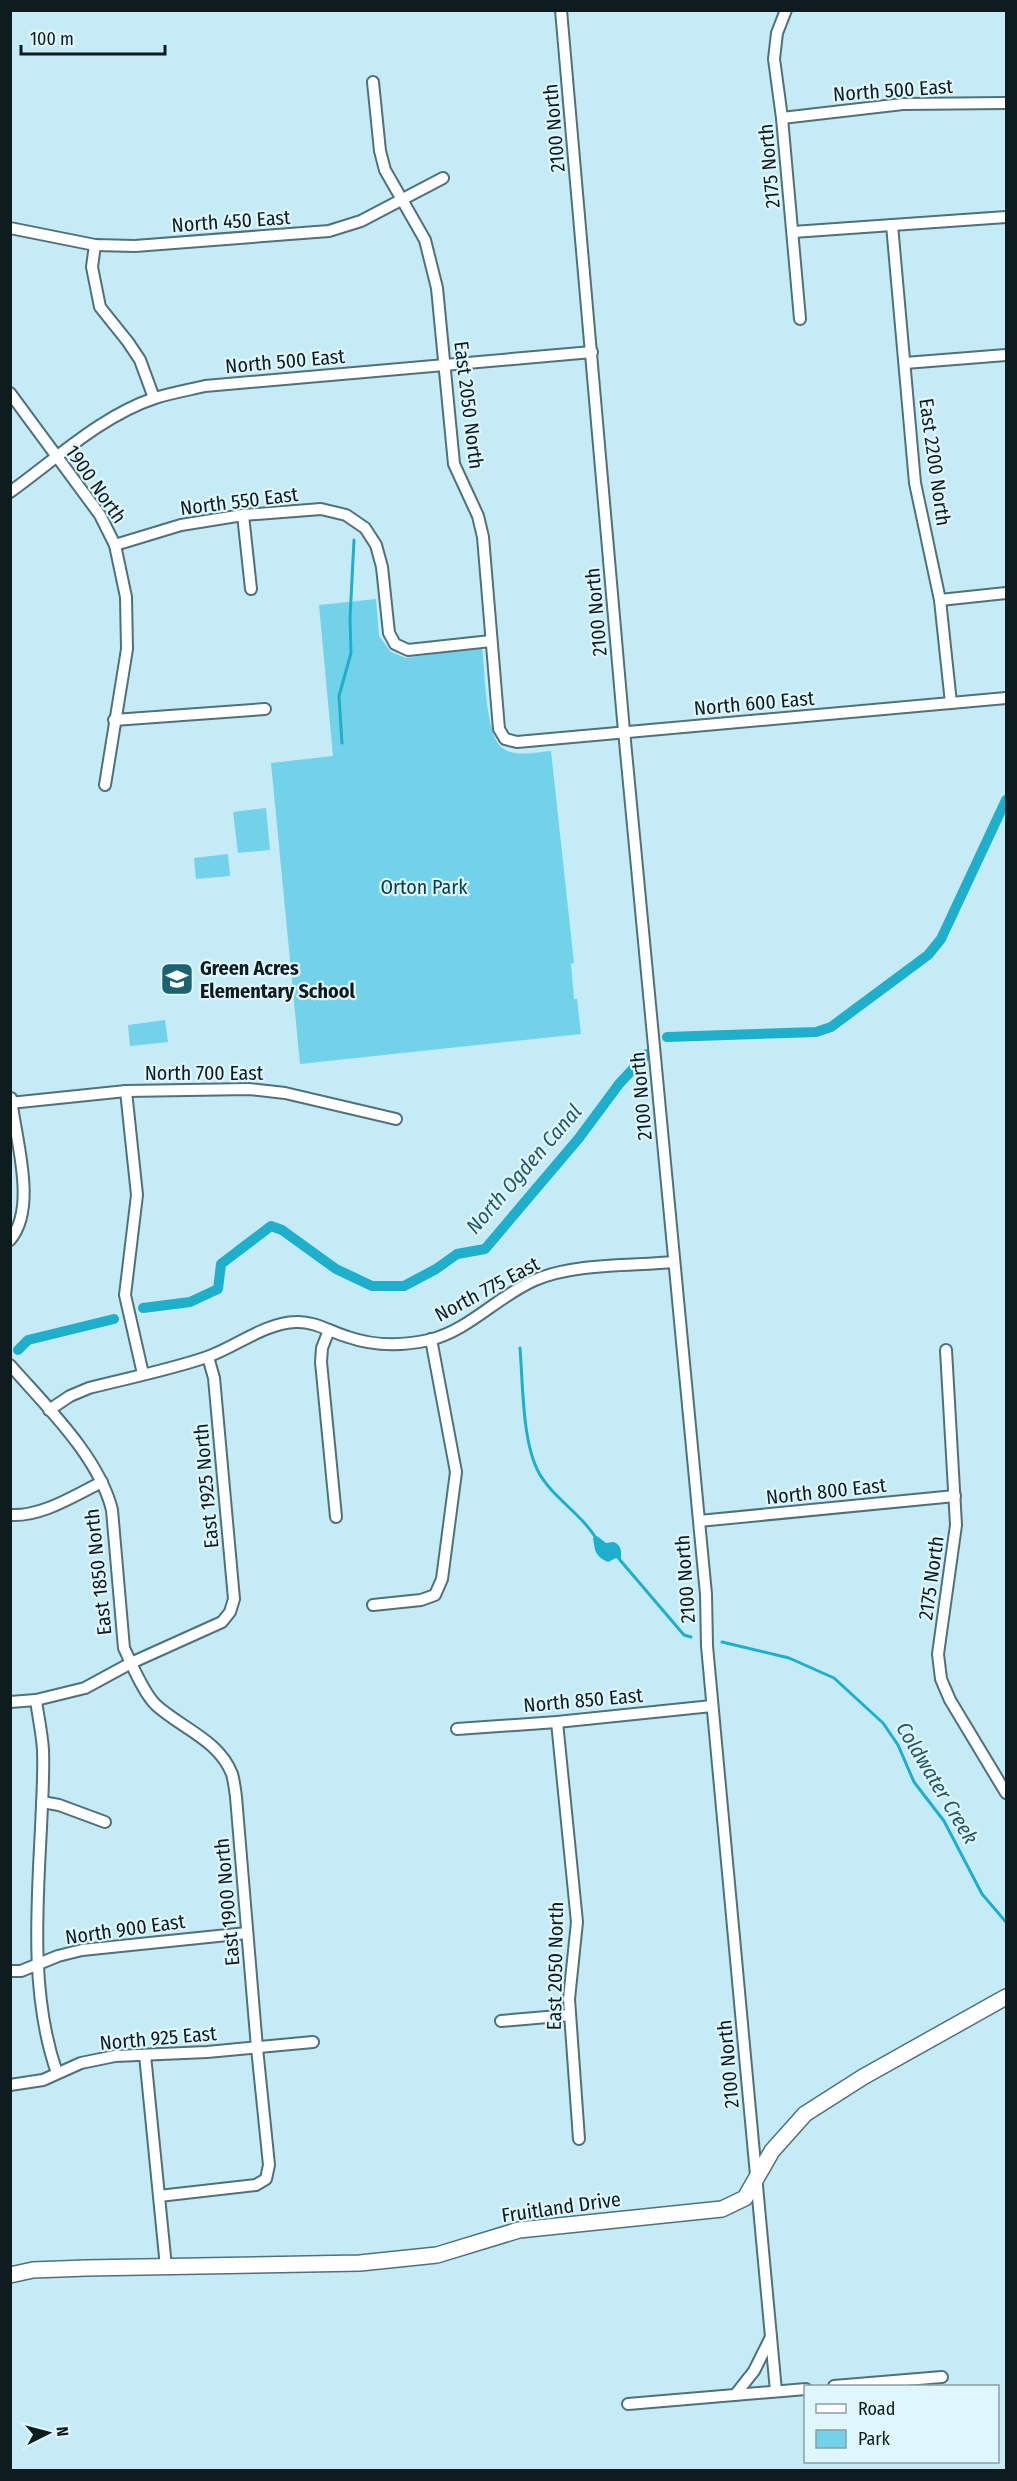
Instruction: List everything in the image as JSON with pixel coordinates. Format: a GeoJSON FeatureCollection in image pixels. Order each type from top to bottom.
{"type":"FeatureCollection","features":[{"type":"Feature","properties":{"kind":"street","name":"2100 North"},"geometry":{"type":"LineString","coordinates":[[561,10],[624,732],[699,1521],[712,1706],[776,2391]]}},
{"type":"Feature","properties":{"kind":"street","name":"2175 North"},"geometry":{"type":"LineString","coordinates":[[786,10],[777,33],[774,59],[782,118],[800,319]]}},
{"type":"Feature","properties":{"kind":"street","name":"East 2050 North"},"geometry":{"type":"LineString","coordinates":[[374,82],[380,151],[385,170],[425,240],[438,288],[454,465],[478,516],[483,537],[499,729],[505,739]]}},
{"type":"Feature","properties":{"kind":"street","name":"North 500 East"},"geometry":{"type":"LineString","coordinates":[[782,118],[903,104],[1006,103]]}},
{"type":"Feature","properties":{"kind":"street","name":"North 450 East"},"geometry":{"type":"LineString","coordinates":[[10,228],[95,245],[135,246],[329,231],[361,221],[443,178]]}},
{"type":"Feature","properties":{"kind":"street"},"geometry":{"type":"LineString","coordinates":[[793,232],[1006,217]]}},
{"type":"Feature","properties":{"kind":"street","name":"East 2200 North"},"geometry":{"type":"LineString","coordinates":[[892,225],[915,483],[940,600],[951,703]]}},
{"type":"Feature","properties":{"kind":"street"},"geometry":{"type":"LineString","coordinates":[[95,245],[92,267],[100,307],[140,360],[154,398]]}},
{"type":"Feature","properties":{"kind":"street","name":"North 500 East"},"geometry":{"type":"LineString","coordinates":[[10,492],[99,426],[154,398],[205,386],[592,352]]}},
{"type":"Feature","properties":{"kind":"street"},"geometry":{"type":"LineString","coordinates":[[905,363],[1006,355]]}},
{"type":"Feature","properties":{"kind":"street","name":"1900 North"},"geometry":{"type":"LineString","coordinates":[[10,393],[100,515],[115,545],[126,597],[128,649],[114,720],[105,785]]}},
{"type":"Feature","properties":{"kind":"street","name":"North 550 East"},"geometry":{"type":"LineString","coordinates":[[115,545],[181,525],[243,515],[321,509],[346,515],[365,528],[375,545],[382,567],[389,633],[395,644],[408,650],[491,640]]}},
{"type":"Feature","properties":{"kind":"street"},"geometry":{"type":"LineString","coordinates":[[243,515],[251,589]]}},
{"type":"Feature","properties":{"kind":"street"},"geometry":{"type":"LineString","coordinates":[[940,600],[1006,593]]}},
{"type":"Feature","properties":{"kind":"street","name":"North 600 East"},"geometry":{"type":"LineString","coordinates":[[505,739],[517,742],[1006,698]]}},
{"type":"Feature","properties":{"kind":"street"},"geometry":{"type":"LineString","coordinates":[[114,720],[265,709]]}},
{"type":"Feature","properties":{"kind":"street","name":"North 700 East"},"geometry":{"type":"LineString","coordinates":[[11,1103],[126,1091],[249,1089],[285,1093],[396,1119]]}},
{"type":"Feature","properties":{"kind":"street"},"geometry":{"type":"LineString","coordinates":[[126,1091],[137,1195],[125,1295],[143,1374]]}},
{"type":"Feature","properties":{"kind":"street"},"geometry":{"type":"LineString","coordinates":[[10,1098],[24,1194],[23,1215],[10,1240]]}},
{"type":"Feature","properties":{"kind":"street","name":"North 775 East"},"geometry":{"type":"LineString","coordinates":[[49,1410],[70,1396],[89,1388],[208,1357],[276,1326],[296,1322],[312,1324],[373,1343],[406,1344],[431,1339],[456,1329],[534,1280],[553,1274],[571,1270],[674,1262]]}},
{"type":"Feature","properties":{"kind":"street"},"geometry":{"type":"LineString","coordinates":[[329,1330],[321,1362],[336,1517]]}},
{"type":"Feature","properties":{"kind":"street"},"geometry":{"type":"LineString","coordinates":[[373,1605],[422,1600],[435,1595],[442,1579],[456,1472],[454,1451],[431,1339]]}},
{"type":"Feature","properties":{"kind":"street","name":"2175 North"},"geometry":{"type":"LineString","coordinates":[[946,1350],[957,1526],[938,1654],[941,1679],[1006,1794]]}},
{"type":"Feature","properties":{"kind":"street","name":"East 1925 North"},"geometry":{"type":"LineString","coordinates":[[131,1663],[222,1623],[230,1612],[234,1599],[214,1378],[208,1357]]}},
{"type":"Feature","properties":{"kind":"street","name":"East 1850 North"},"geometry":{"type":"LineString","coordinates":[[10,1365],[89,1459],[102,1482],[112,1510],[124,1648],[131,1663]]}},
{"type":"Feature","properties":{"kind":"street"},"geometry":{"type":"LineString","coordinates":[[10,1515],[31,1513],[46,1508],[102,1482]]}},
{"type":"Feature","properties":{"kind":"street","name":"North 800 East"},"geometry":{"type":"LineString","coordinates":[[699,1521],[955,1496]]}},
{"type":"Feature","properties":{"kind":"street"},"geometry":{"type":"LineString","coordinates":[[10,1702],[36,1700],[85,1688],[131,1663]]}},
{"type":"Feature","properties":{"kind":"street","name":"East 1900 North"},"geometry":{"type":"LineString","coordinates":[[131,1663],[154,1703],[203,1738],[223,1758],[232,1774],[236,1797],[269,2165],[266,2180],[256,2185],[159,2196]]}},
{"type":"Feature","properties":{"kind":"street"},"geometry":{"type":"LineString","coordinates":[[36,1700],[43,1749],[38,1888],[39,1965],[44,2020],[49,2050],[57,2073]]}},
{"type":"Feature","properties":{"kind":"street","name":"North 850 East"},"geometry":{"type":"LineString","coordinates":[[457,1729],[557,1722],[712,1706]]}},
{"type":"Feature","properties":{"kind":"street","name":"East 2050 North"},"geometry":{"type":"LineString","coordinates":[[557,1722],[577,1922],[569,1999],[579,2139]]}},
{"type":"Feature","properties":{"kind":"street"},"geometry":{"type":"LineString","coordinates":[[42,1802],[59,1805],[105,1822]]}},
{"type":"Feature","properties":{"kind":"street","name":"North 900 East"},"geometry":{"type":"LineString","coordinates":[[10,1971],[21,1971],[58,1956],[82,1950],[247,1933]]}},
{"type":"Feature","properties":{"kind":"street","name":"Fruitland Drive"},"geometry":{"type":"LineString","coordinates":[[10,2275],[33,2270],[360,2263],[437,2255],[519,2230],[722,2209],[745,2198],[772,2151],[805,2114],[862,2077],[1006,1997]]}},
{"type":"Feature","properties":{"kind":"street"},"geometry":{"type":"LineString","coordinates":[[501,2021],[570,2015]]}},
{"type":"Feature","properties":{"kind":"street","name":"North 925 East"},"geometry":{"type":"LineString","coordinates":[[10,2085],[43,2080],[81,2063],[115,2056],[257,2048],[313,2042]]}},
{"type":"Feature","properties":{"kind":"street"},"geometry":{"type":"LineString","coordinates":[[146,2055],[166,2267]]}},
{"type":"Feature","properties":{"kind":"street"},"geometry":{"type":"LineString","coordinates":[[735,2395],[754,2371],[771,2337]]}},
{"type":"Feature","properties":{"kind":"street"},"geometry":{"type":"LineString","coordinates":[[846,2385],[942,2377]]}},
{"type":"Feature","properties":{"kind":"street"},"geometry":{"type":"LineString","coordinates":[[628,2404],[804,2389]]}},
{"type":"Feature","properties":{"kind":"green space","name":"Orton Park"},"geometry":{"type":"Polygon","coordinates":[[[376,599],[379,636],[391,652],[406,658],[482,647],[489,715],[496,740],[501,747],[512,752],[525,754],[551,751],[574,963],[571,964],[574,999],[577,999],[581,1034],[300,1064],[271,763],[333,756],[319,605],[376,599]]]}},
{"type":"Feature","properties":{"kind":"green space"},"geometry":{"type":"Polygon","coordinates":[[[266,808],[270,850],[238,853],[233,812],[266,808]]]}},
{"type":"Feature","properties":{"kind":"green space"},"geometry":{"type":"Polygon","coordinates":[[[228,854],[230,876],[196,879],[194,858],[228,854]]]}},
{"type":"Feature","properties":{"kind":"green space"},"geometry":{"type":"Polygon","coordinates":[[[165,1020],[168,1042],[130,1046],[128,1025],[165,1020]]]}},
{"type":"Feature","properties":{"kind":"shaded area"},"geometry":{"type":"Polygon","coordinates":[[[597,1536],[606,1543],[614,1542],[619,1546],[621,1562],[616,1558],[608,1562],[598,1555],[593,1538],[597,1536]]]}},
{"type":"Feature","properties":{"kind":"waterway","name":"Coldwater Creek"},"geometry":{"type":"LineString","coordinates":[[342,743],[339,696],[351,653],[350,618],[354,540]]}},
{"type":"Feature","properties":{"kind":"waterway","name":"North Ogden Canal"},"geometry":{"type":"LineString","coordinates":[[667,1037],[816,1032],[831,1027],[928,955],[941,939],[1006,800]]}},
{"type":"Feature","properties":{"kind":"waterway","name":"North Ogden Canal"},"geometry":{"type":"LineString","coordinates":[[143,1308],[190,1302],[218,1289],[221,1264],[271,1226],[282,1230],[336,1269],[372,1286],[404,1286],[436,1269],[457,1254],[485,1249],[579,1138],[619,1084],[647,1054]]}},
{"type":"Feature","properties":{"kind":"waterway","name":"North Ogden Canal"},"geometry":{"type":"LineString","coordinates":[[18,1350],[28,1340],[114,1319]]}},
{"type":"Feature","properties":{"kind":"waterway","name":"Coldwater Creek"},"geometry":{"type":"LineString","coordinates":[[520,1348],[524,1412],[533,1460],[545,1482],[584,1522],[597,1540]]}},
{"type":"Feature","properties":{"kind":"waterway","name":"Coldwater Creek"},"geometry":{"type":"LineString","coordinates":[[620,1560],[684,1635],[691,1637]]}},
{"type":"Feature","properties":{"kind":"waterway","name":"Coldwater Creek"},"geometry":{"type":"LineString","coordinates":[[722,1642],[789,1658],[834,1678],[883,1723],[898,1745],[914,1782],[944,1821],[982,1894],[1006,1922]]}},
{"type":"Feature","properties":{"kind":"place","name":"Green Acres Elementary School"},"geometry":{"type":"Point","coordinates":[177,979]}}]}
